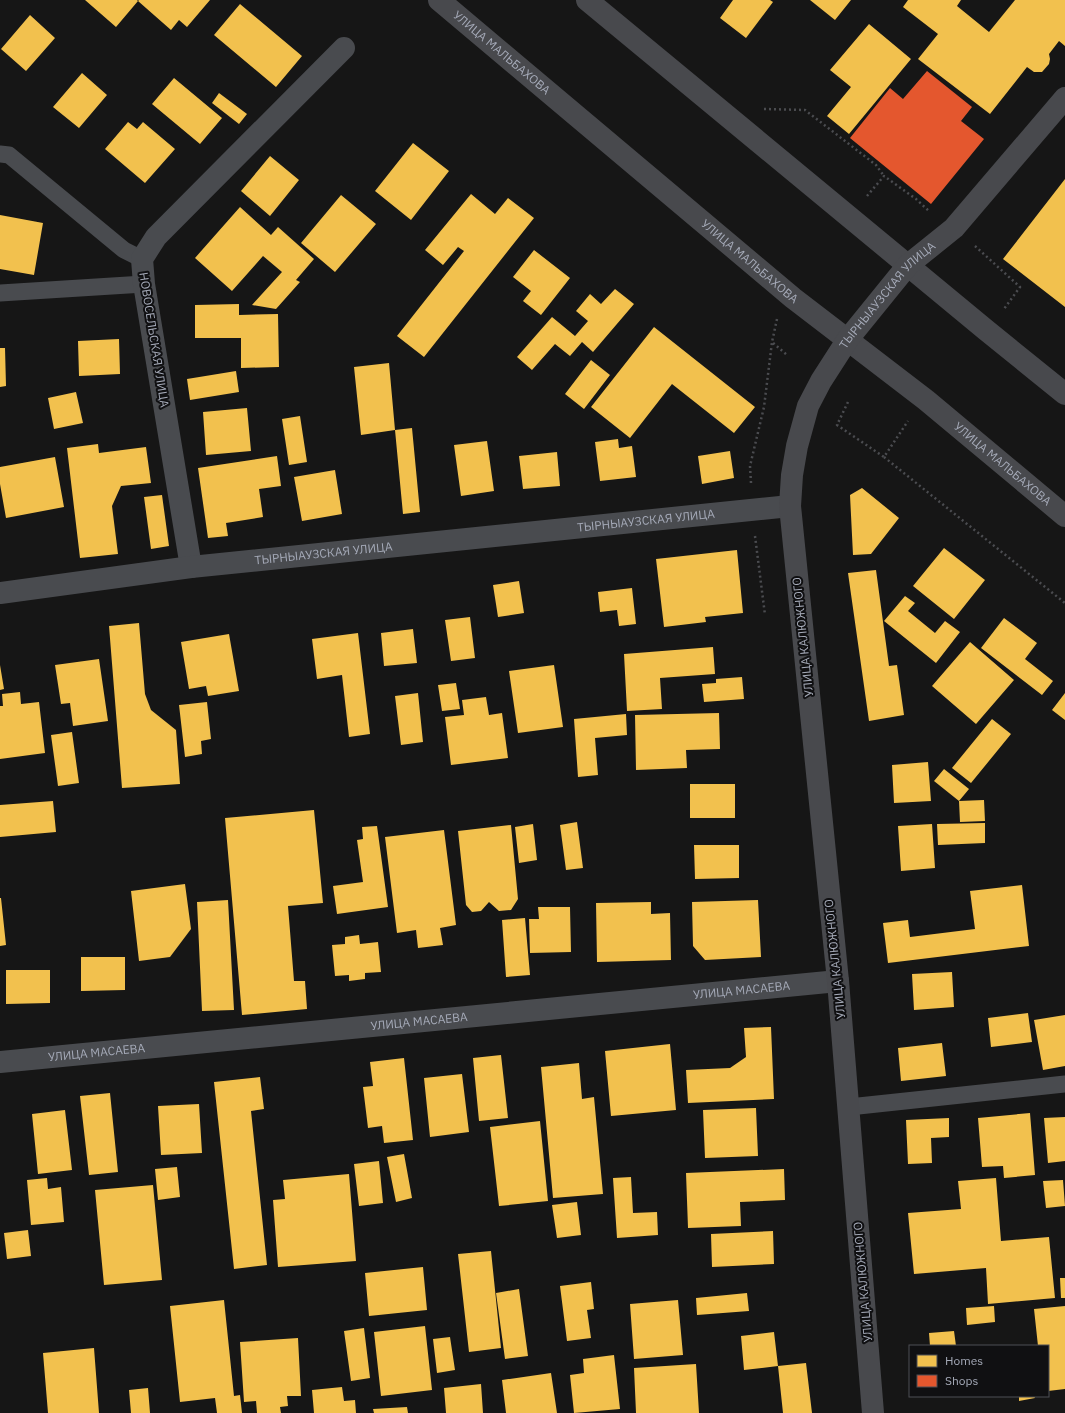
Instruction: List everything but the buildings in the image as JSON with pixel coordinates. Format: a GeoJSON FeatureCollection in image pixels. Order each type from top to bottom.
{"type":"FeatureCollection","features":[{"type":"Feature","properties":{"kind":"main road","name":"УЛИЦА МАЛЬБАХОВА"},"geometry":{"type":"LineString","coordinates":[[439,0],[793,298],[926,400],[1065,516]]}},
{"type":"Feature","properties":{"kind":"main road"},"geometry":{"type":"LineString","coordinates":[[587,0],[1065,394]]}},
{"type":"Feature","properties":{"kind":"main road","name":"ТЫРНЫАУЗСКАЯ УЛИЦА"},"geometry":{"type":"LineString","coordinates":[[790,506],[792,474],[797,446],[808,406],[821,381],[848,339],[908,265],[954,228],[1065,98]]}},
{"type":"Feature","properties":{"kind":"main road","name":"УЛИЦА КАЛЮЖНОГО"},"geometry":{"type":"LineString","coordinates":[[790,506],[838,981],[873,1413]]}},
{"type":"Feature","properties":{"kind":"street","name":"НОВОСЕЛЬСКАЯ УЛИЦА"},"geometry":{"type":"LineString","coordinates":[[191,567],[144,284],[142,259],[156,237],[344,48]]}},
{"type":"Feature","properties":{"kind":"street","name":"ТЫРНЫАУЗСКАЯ УЛИЦА"},"geometry":{"type":"LineString","coordinates":[[0,593],[191,567],[790,506]]}},
{"type":"Feature","properties":{"kind":"street","name":"УЛИЦА МАСАЕВА"},"geometry":{"type":"LineString","coordinates":[[0,1062],[838,981]]}},
{"type":"Feature","properties":{"kind":"lane"},"geometry":{"type":"LineString","coordinates":[[0,154],[9,155],[124,250],[142,259]]}},
{"type":"Feature","properties":{"kind":"lane"},"geometry":{"type":"LineString","coordinates":[[0,293],[144,284]]}},
{"type":"Feature","properties":{"kind":"lane"},"geometry":{"type":"LineString","coordinates":[[849,1107],[1065,1084]]}},
{"type":"Feature","properties":{"kind":"path"},"geometry":{"type":"LineString","coordinates":[[761,109],[805,110],[876,165],[884,176],[916,199],[930,213],[937,215]]}},
{"type":"Feature","properties":{"kind":"path"},"geometry":{"type":"LineString","coordinates":[[865,200],[884,176]]}},
{"type":"Feature","properties":{"kind":"path"},"geometry":{"type":"LineString","coordinates":[[970,241],[1020,287],[1002,311]]}},
{"type":"Feature","properties":{"kind":"path"},"geometry":{"type":"LineString","coordinates":[[765,615],[752,510],[750,466],[764,408],[772,342],[778,316]]}},
{"type":"Feature","properties":{"kind":"path"},"geometry":{"type":"LineString","coordinates":[[772,342],[787,355]]}},
{"type":"Feature","properties":{"kind":"path"},"geometry":{"type":"LineString","coordinates":[[848,402],[837,425],[884,457],[1065,603]]}},
{"type":"Feature","properties":{"kind":"path"},"geometry":{"type":"LineString","coordinates":[[884,457],[911,417]]}}]}
